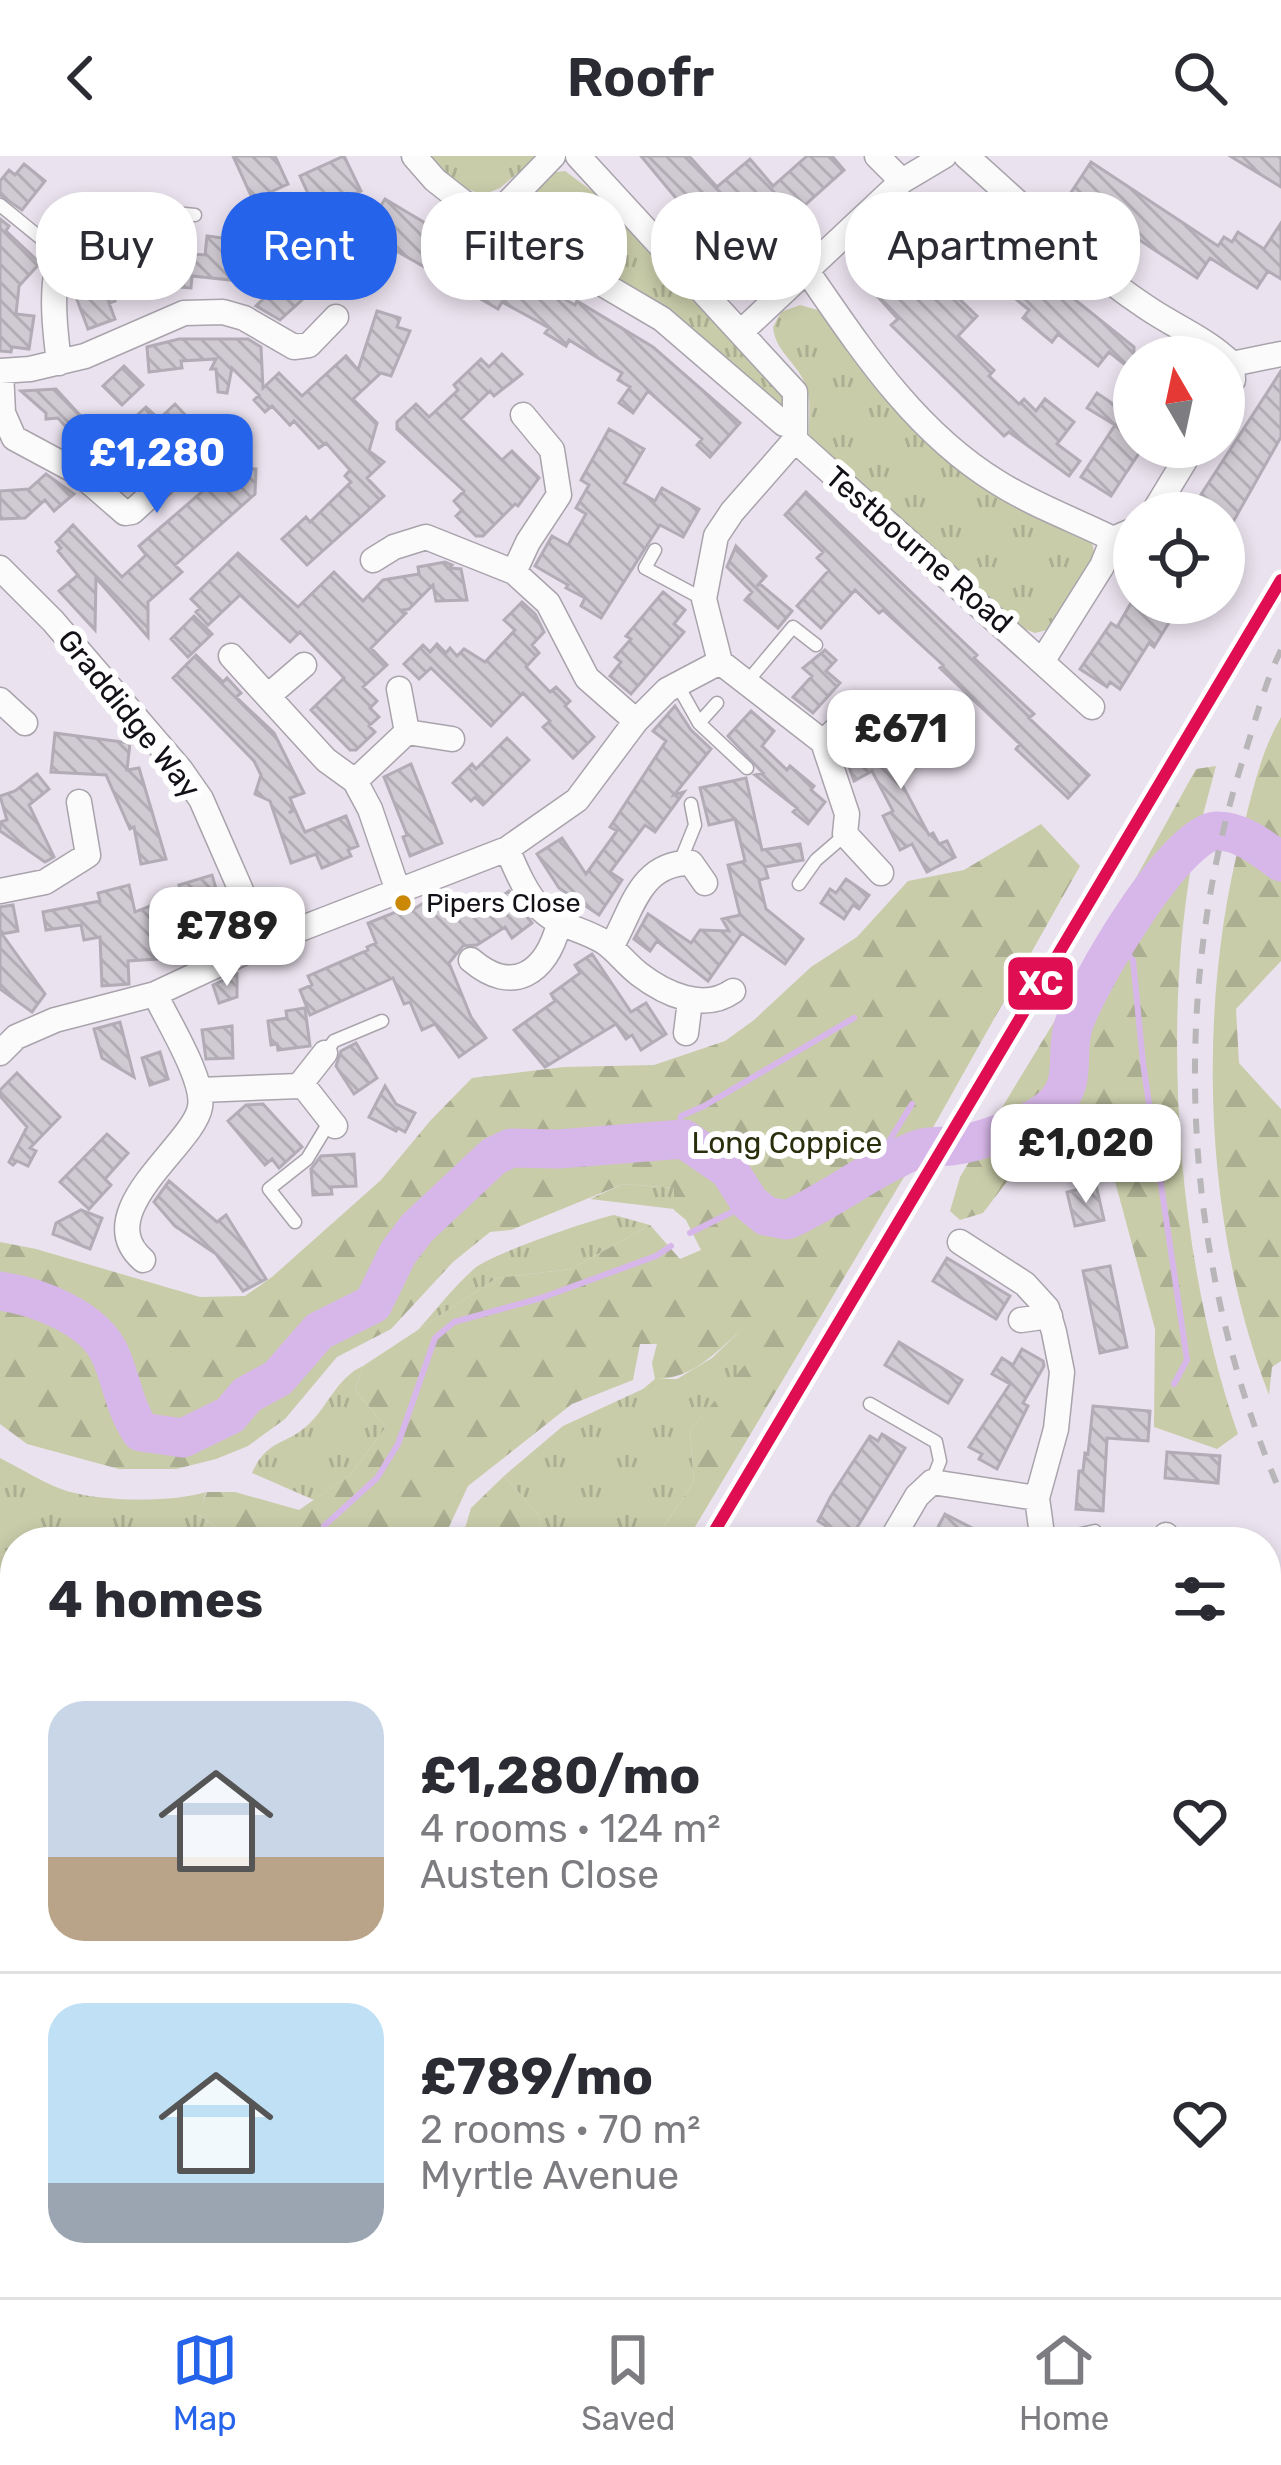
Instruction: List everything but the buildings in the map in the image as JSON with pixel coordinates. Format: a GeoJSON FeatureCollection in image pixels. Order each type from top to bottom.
{"type":"FeatureCollection","features":[{"type":"Feature","properties":{"kind":"street","name":"Testbourne Road"},"geometry":{"type":"LineString","coordinates":[[414,156],[452,192]]}},
{"type":"Feature","properties":{"kind":"street"},"geometry":{"type":"LineString","coordinates":[[518,192],[553,156]]}},
{"type":"Feature","properties":{"kind":"street"},"geometry":{"type":"LineString","coordinates":[[578,156],[795,392],[790,432],[716,536],[704,599],[720,662],[823,742],[847,814],[845,834],[881,873]]}},
{"type":"Feature","properties":{"kind":"street"},"geometry":{"type":"LineString","coordinates":[[877,156],[902,181]]}},
{"type":"Feature","properties":{"kind":"street"},"geometry":{"type":"LineString","coordinates":[[821,258],[902,181],[944,156]]}},
{"type":"Feature","properties":{"kind":"street"},"geometry":{"type":"LineString","coordinates":[[966,156],[1145,307],[1195,336]]}},
{"type":"Feature","properties":{"kind":"street"},"geometry":{"type":"LineString","coordinates":[[821,291],[877,372],[956,452],[998,483],[1113,530]]}},
{"type":"Feature","properties":{"kind":"street","name":"Testbourne Road"},"geometry":{"type":"LineString","coordinates":[[627,299],[662,319],[1092,706]]}},
{"type":"Feature","properties":{"kind":"street"},"geometry":{"type":"LineString","coordinates":[[54,300],[59,364]]}},
{"type":"Feature","properties":{"kind":"street"},"geometry":{"type":"LineString","coordinates":[[742,331],[776,300]]}},
{"type":"Feature","properties":{"kind":"street"},"geometry":{"type":"LineString","coordinates":[[168,479],[125,513],[79,473],[14,438],[3,413],[1,371],[59,364],[184,313],[223,312],[244,318],[294,347],[309,345],[336,317]]}},
{"type":"Feature","properties":{"kind":"street"},"geometry":{"type":"LineString","coordinates":[[1245,361],[1281,354]]}},
{"type":"Feature","properties":{"kind":"street"},"geometry":{"type":"LineString","coordinates":[[514,572],[559,495],[552,450],[523,416]]}},
{"type":"Feature","properties":{"kind":"street"},"geometry":{"type":"LineString","coordinates":[[373,560],[426,537],[514,572],[548,602],[587,678],[636,721]]}},
{"type":"Feature","properties":{"kind":"street","name":"Testbourne Road"},"geometry":{"type":"LineString","coordinates":[[1043,660],[1113,550]]}},
{"type":"Feature","properties":{"kind":"street","name":"Graddidge Way"},"geometry":{"type":"LineString","coordinates":[[0,568],[180,769],[201,799],[264,943]]}},
{"type":"Feature","properties":{"kind":"street"},"geometry":{"type":"LineString","coordinates":[[231,656],[326,760],[355,781],[370,809],[398,890]]}},
{"type":"Feature","properties":{"kind":"street"},"geometry":{"type":"LineString","coordinates":[[5,1037],[155,994],[264,943],[507,849],[577,800],[636,721],[677,683],[720,662]]}},
{"type":"Feature","properties":{"kind":"street"},"geometry":{"type":"LineString","coordinates":[[268,696],[304,665]]}},
{"type":"Feature","properties":{"kind":"street"},"geometry":{"type":"LineString","coordinates":[[399,689],[407,732]]}},
{"type":"Feature","properties":{"kind":"street"},"geometry":{"type":"LineString","coordinates":[[0,700],[26,723]]}},
{"type":"Feature","properties":{"kind":"street"},"geometry":{"type":"LineString","coordinates":[[823,742],[856,711],[871,705],[902,717]]}},
{"type":"Feature","properties":{"kind":"street"},"geometry":{"type":"LineString","coordinates":[[355,781],[407,732]]}},
{"type":"Feature","properties":{"kind":"street"},"geometry":{"type":"LineString","coordinates":[[407,732],[452,739]]}},
{"type":"Feature","properties":{"kind":"street"},"geometry":{"type":"LineString","coordinates":[[0,891],[45,882],[88,855],[79,802]]}},
{"type":"Feature","properties":{"kind":"street"},"geometry":{"type":"LineString","coordinates":[[507,849],[540,909],[559,924],[611,947],[640,976],[690,1001],[706,1003],[733,991]]}},
{"type":"Feature","properties":{"kind":"street"},"geometry":{"type":"LineString","coordinates":[[611,947],[642,884],[655,873],[691,863],[705,883]]}},
{"type":"Feature","properties":{"kind":"street"},"geometry":{"type":"LineString","coordinates":[[471,960],[502,979],[528,974],[554,942],[559,924]]}},
{"type":"Feature","properties":{"kind":"street"},"geometry":{"type":"LineString","coordinates":[[143,1260],[131,1240],[134,1207],[142,1186],[195,1120],[200,1090],[155,994]]}},
{"type":"Feature","properties":{"kind":"street"},"geometry":{"type":"LineString","coordinates":[[686,1034],[690,1001]]}},
{"type":"Feature","properties":{"kind":"street"},"geometry":{"type":"LineString","coordinates":[[299,1086],[325,1053]]}},
{"type":"Feature","properties":{"kind":"street"},"geometry":{"type":"LineString","coordinates":[[200,1090],[299,1086],[332,1123]]}},
{"type":"Feature","properties":{"kind":"street"},"geometry":{"type":"LineString","coordinates":[[960,1242],[1025,1284],[1050,1316],[1062,1372],[1056,1429],[1037,1498],[1042,1527]]}},
{"type":"Feature","properties":{"kind":"street"},"geometry":{"type":"LineString","coordinates":[[1021,1320],[1050,1316]]}},
{"type":"Feature","properties":{"kind":"street"},"geometry":{"type":"LineString","coordinates":[[899,1527],[917,1496],[932,1482],[1037,1498]]}},
{"type":"Feature","properties":{"kind":"lane"},"geometry":{"type":"LineString","coordinates":[[0,206],[36,235]]}},
{"type":"Feature","properties":{"kind":"lane"},"geometry":{"type":"LineString","coordinates":[[655,550],[645,568],[704,599]]}},
{"type":"Feature","properties":{"kind":"lane"},"geometry":{"type":"LineString","coordinates":[[746,682],[793,627],[816,645]]}},
{"type":"Feature","properties":{"kind":"lane"},"geometry":{"type":"LineString","coordinates":[[677,683],[698,723],[747,768]]}},
{"type":"Feature","properties":{"kind":"lane"},"geometry":{"type":"LineString","coordinates":[[698,723],[717,703]]}},
{"type":"Feature","properties":{"kind":"lane"},"geometry":{"type":"LineString","coordinates":[[679,863],[693,836],[691,804]]}},
{"type":"Feature","properties":{"kind":"lane"},"geometry":{"type":"LineString","coordinates":[[799,884],[816,860],[845,834]]}},
{"type":"Feature","properties":{"kind":"lane"},"geometry":{"type":"LineString","coordinates":[[325,1053],[334,1041],[382,1021]]}},
{"type":"Feature","properties":{"kind":"lane"},"geometry":{"type":"LineString","coordinates":[[295,1222],[269,1189],[307,1159],[332,1123]]}},
{"type":"Feature","properties":{"kind":"lane"},"geometry":{"type":"LineString","coordinates":[[870,1404],[936,1442],[940,1461],[932,1482]]}},
{"type":"Feature","properties":{"kind":"green space"},"geometry":{"type":"Polygon","coordinates":[[[426,156],[538,156],[490,192],[457,185],[426,156]]]}},
{"type":"Feature","properties":{"kind":"green space"},"geometry":{"type":"Polygon","coordinates":[[[565,171],[593,192],[531,192],[549,173],[565,171]]]}},
{"type":"Feature","properties":{"kind":"green space"},"geometry":{"type":"Polygon","coordinates":[[[627,228],[651,255],[651,300],[692,300],[778,383],[786,410],[691,329],[627,289],[627,228]]]}},
{"type":"Feature","properties":{"kind":"green space"},"geometry":{"type":"Polygon","coordinates":[[[800,305],[825,312],[874,381],[1091,538],[1095,556],[1051,629],[1035,633],[1017,626],[809,435],[806,386],[778,344],[773,327],[781,312],[800,305]]]}},
{"type":"Feature","properties":{"kind":"green space"},"geometry":{"type":"Polygon","coordinates":[[[1281,717],[1281,961],[1236,1009],[1239,1063],[1281,1109],[1281,1361],[1272,1367],[1269,1395],[1230,1259],[1219,1187],[1213,1041],[1228,897],[1258,771],[1281,717]]]}},
{"type":"Feature","properties":{"kind":"green space"},"geometry":{"type":"Polygon","coordinates":[[[1216,766],[1192,860],[1182,940],[1178,1083],[1190,1230],[1202,1301],[1238,1434],[1217,1449],[1154,1427],[1155,1329],[1113,1174],[1096,1152],[1057,1147],[1031,1150],[983,1213],[960,1220],[950,1211],[960,1177],[1080,979],[1196,769],[1216,766]]]}},
{"type":"Feature","properties":{"kind":"green space","name":"Long Coppice"},"geometry":{"type":"Polygon","coordinates":[[[1041,824],[1080,866],[922,1147],[695,1527],[663,1527],[694,1482],[690,1430],[749,1360],[740,1331],[702,1364],[668,1378],[655,1379],[652,1363],[657,1344],[640,1344],[633,1380],[572,1404],[468,1486],[449,1527],[216,1527],[198,1514],[207,1492],[235,1492],[299,1510],[350,1475],[386,1427],[355,1390],[363,1366],[497,1278],[571,1269],[650,1225],[680,1259],[701,1250],[686,1220],[674,1210],[674,1188],[623,1184],[511,1230],[490,1232],[453,1262],[391,1329],[337,1357],[285,1419],[248,1446],[216,1459],[176,1469],[119,1469],[27,1444],[0,1424],[0,1242],[200,1297],[245,1296],[381,1180],[472,1078],[564,1067],[654,1065],[725,1041],[811,967],[857,937],[908,881],[964,870],[1041,824]]]}},
{"type":"Feature","properties":{"kind":"green space"},"geometry":{"type":"Polygon","coordinates":[[[623,1184],[675,1188],[674,1209],[590,1199],[623,1184]]]}},
{"type":"Feature","properties":{"kind":"green space"},"geometry":{"type":"Polygon","coordinates":[[[614,1215],[650,1225],[571,1269],[497,1278],[418,1330],[460,1282],[485,1262],[614,1215]]]}},
{"type":"Feature","properties":{"kind":"green space"},"geometry":{"type":"Polygon","coordinates":[[[741,1330],[750,1360],[690,1430],[694,1482],[663,1527],[541,1527],[539,1515],[504,1476],[563,1426],[655,1379],[677,1379],[712,1358],[741,1330]]]}},
{"type":"Feature","properties":{"kind":"green space"},"geometry":{"type":"Polygon","coordinates":[[[363,1366],[355,1390],[386,1427],[350,1475],[314,1500],[252,1473],[264,1454],[310,1423],[340,1384],[363,1366]]]}},
{"type":"Feature","properties":{"kind":"green space"},"geometry":{"type":"Polygon","coordinates":[[[0,1458],[53,1486],[93,1496],[154,1499],[206,1492],[199,1515],[216,1527],[0,1527],[0,1458]]]}},
{"type":"Feature","properties":{"kind":"green space"},"geometry":{"type":"Polygon","coordinates":[[[504,1476],[539,1515],[541,1527],[465,1527],[471,1508],[504,1476]]]}},
{"type":"Feature","properties":{"kind":"waterway"},"geometry":{"type":"LineString","coordinates":[[0,1291],[47,1304],[91,1330],[110,1354],[141,1432],[183,1438],[230,1415],[247,1395],[278,1378],[319,1331],[373,1304],[398,1253],[417,1228],[494,1156],[511,1148],[684,1139],[729,1170],[750,1203],[766,1216],[787,1220],[916,1150],[975,1141],[1038,1117],[1064,1092],[1073,1027],[1095,980],[1134,915],[1178,857],[1199,839],[1225,831],[1281,862]]}},
{"type":"Feature","properties":{"kind":"waterway"},"geometry":{"type":"LineString","coordinates":[[1116,943],[1133,960],[1143,1063],[1187,1360],[1174,1384]]}},
{"type":"Feature","properties":{"kind":"waterway"},"geometry":{"type":"LineString","coordinates":[[677,1140],[681,1116],[854,1018]]}},
{"type":"Feature","properties":{"kind":"waterway"},"geometry":{"type":"LineString","coordinates":[[889,1163],[886,1146],[912,1104]]}},
{"type":"Feature","properties":{"kind":"waterway"},"geometry":{"type":"LineString","coordinates":[[690,1233],[750,1203]]}},
{"type":"Feature","properties":{"kind":"waterway"},"geometry":{"type":"LineString","coordinates":[[324,1526],[377,1478],[398,1444],[435,1338],[454,1322],[541,1298],[656,1256],[671,1246]]}},
{"type":"Feature","properties":{"kind":"railway"},"geometry":{"type":"LineString","coordinates":[[1223,677],[1281,594]]}},
{"type":"Feature","properties":{"kind":"railway"},"geometry":{"type":"LineString","coordinates":[[1281,650],[1261,701],[1220,844],[1204,938],[1196,1032],[1196,1126],[1205,1221],[1222,1314],[1248,1405],[1281,1494]]}},
{"type":"Feature","properties":{"kind":"transit line","name":"XC"},"geometry":{"type":"LineString","coordinates":[[717,1527],[1281,580]]}},
{"type":"Feature","properties":{"kind":"place","name":"Pipers Close"},"geometry":{"type":"Point","coordinates":[403,903]}}]}
